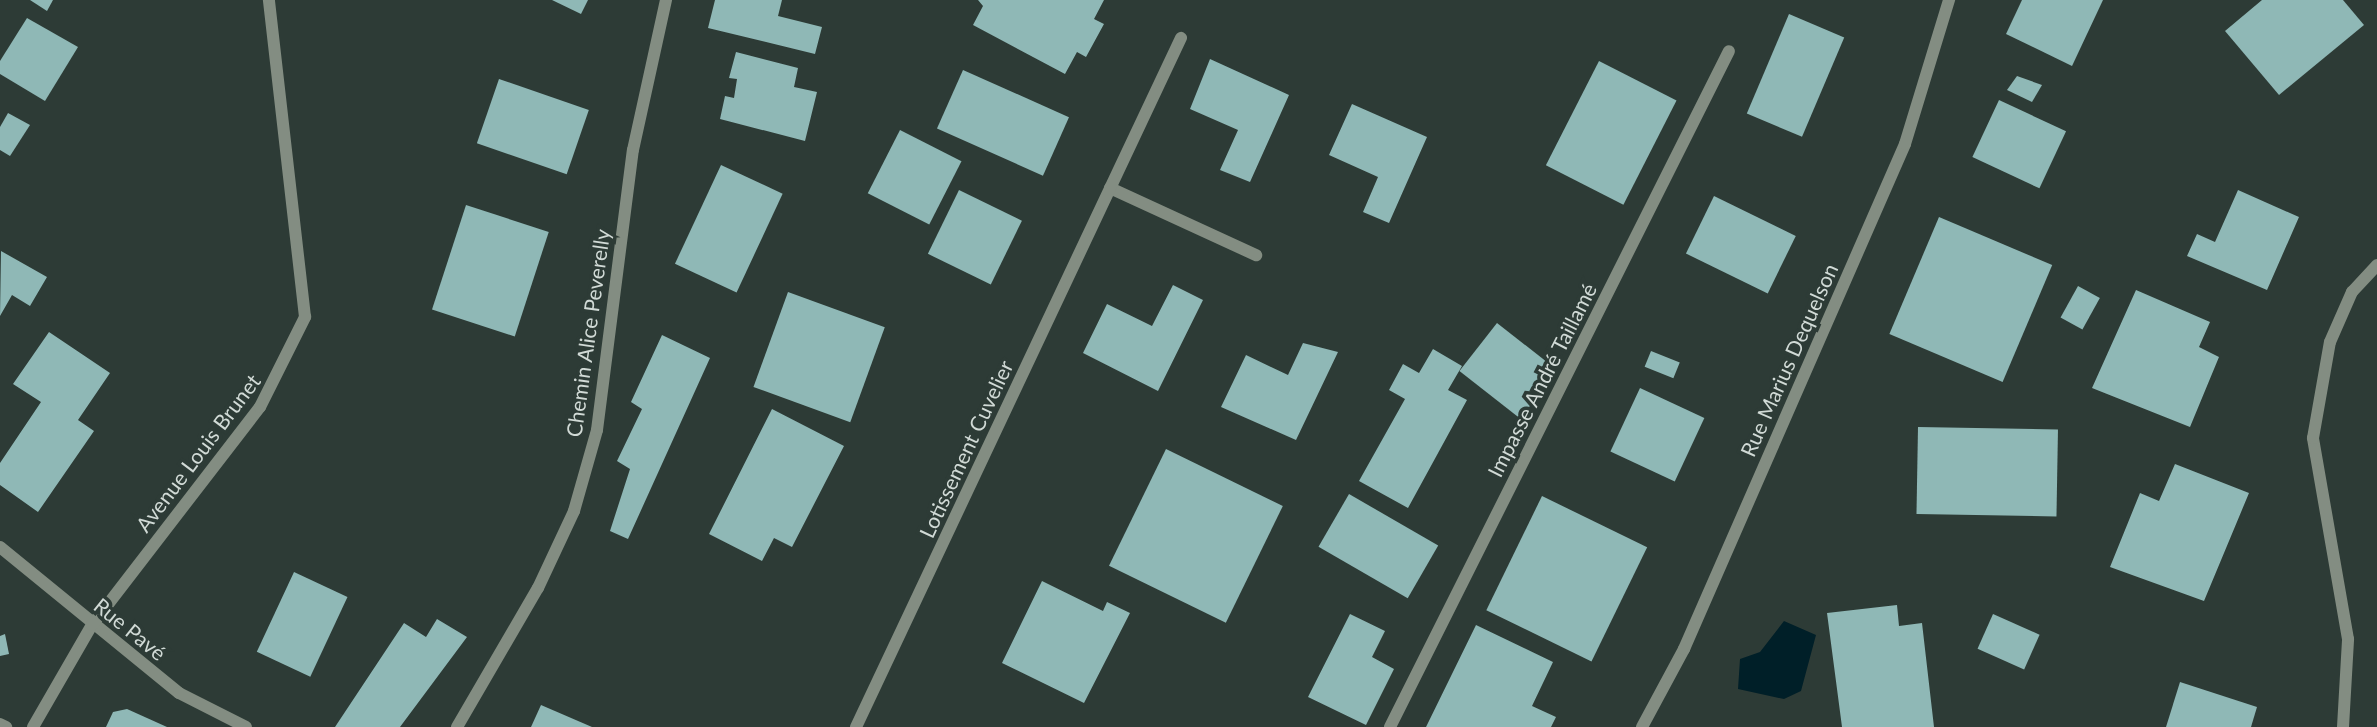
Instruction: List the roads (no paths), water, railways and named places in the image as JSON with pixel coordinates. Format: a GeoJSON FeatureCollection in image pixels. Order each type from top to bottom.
{"type":"FeatureCollection","features":[{"type":"Feature","properties":{"kind":"street","name":"Avenue Louis Brunet"},"geometry":{"type":"LineString","coordinates":[[33,727],[92,625],[260,407],[306,317],[269,0]]}},
{"type":"Feature","properties":{"kind":"street","name":"Chemin Alice Peverelly"},"geometry":{"type":"LineString","coordinates":[[457,727],[538,588],[574,511],[597,430],[633,150],[666,0]]}},
{"type":"Feature","properties":{"kind":"street","name":"Rue Marius Dequelson"},"geometry":{"type":"LineString","coordinates":[[1642,727],[1684,649],[1905,144],[1949,0]]}},
{"type":"Feature","properties":{"kind":"street","name":"Lotissement Cuvelier"},"geometry":{"type":"LineString","coordinates":[[856,727],[1181,38]]}},
{"type":"Feature","properties":{"kind":"street","name":"Impasse André Taillamé"},"geometry":{"type":"LineString","coordinates":[[1390,727],[1729,51]]}},
{"type":"Feature","properties":{"kind":"street"},"geometry":{"type":"LineString","coordinates":[[1110,188],[1256,255]]}},
{"type":"Feature","properties":{"kind":"street"},"geometry":{"type":"LineString","coordinates":[[2343,727],[2348,639],[2313,438],[2330,342],[2352,292],[2377,265]]}},
{"type":"Feature","properties":{"kind":"street","name":"Rue Pavé"},"geometry":{"type":"LineString","coordinates":[[0,547],[92,625],[179,693],[246,727]]}},
{"type":"Feature","properties":{"kind":"street"},"geometry":{"type":"LineString","coordinates":[[0,724],[6,727]]}},
{"type":"Feature","properties":{"kind":"water"},"geometry":{"type":"Polygon","coordinates":[[[1784,621],[1816,635],[1801,691],[1784,699],[1738,689],[1740,659],[1760,652],[1784,621]]]}}]}
